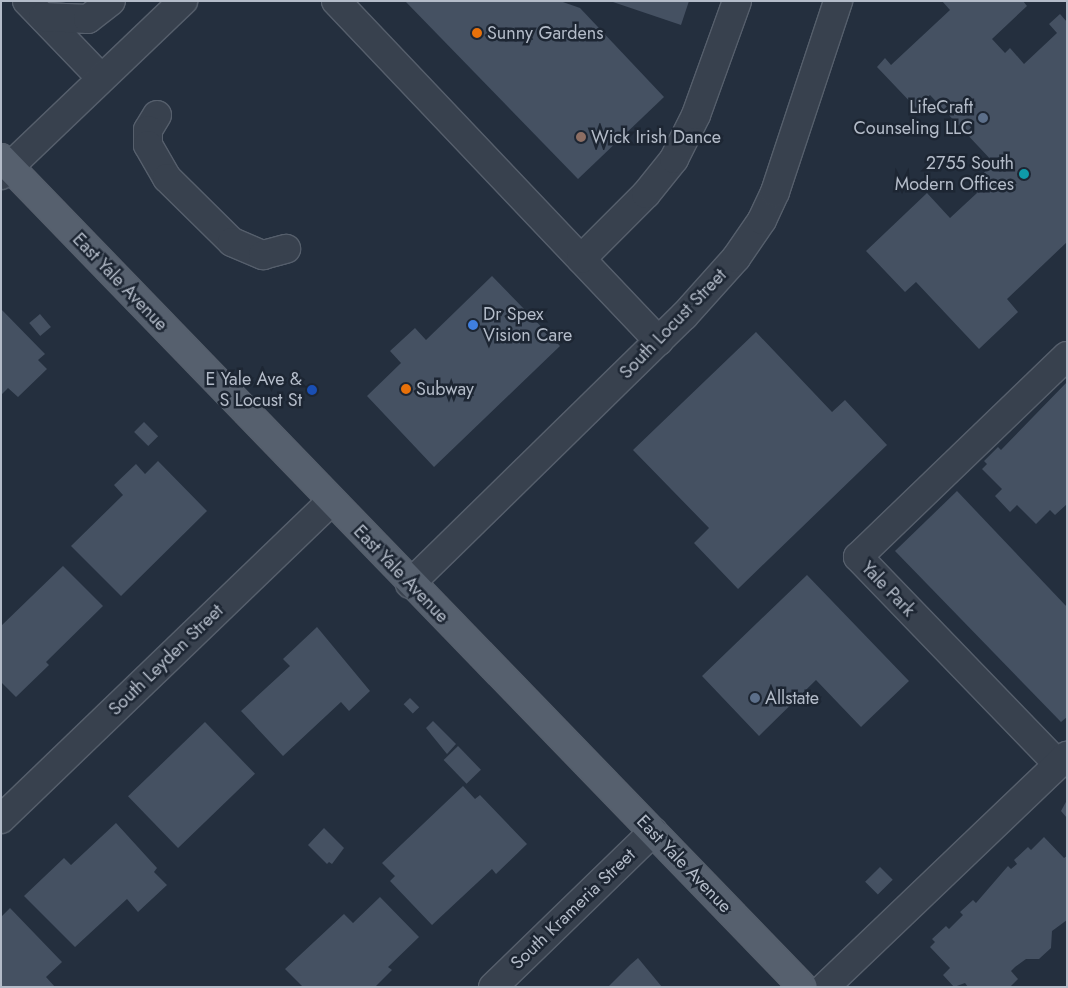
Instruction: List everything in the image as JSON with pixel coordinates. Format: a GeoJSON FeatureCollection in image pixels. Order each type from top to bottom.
{"type":"FeatureCollection","features":[{"type":"Feature","properties":{"kind":"main road","name":"East Yale Avenue"},"geometry":{"type":"LineString","coordinates":[[4,167],[803,987]]}},
{"type":"Feature","properties":{"kind":"street"},"geometry":{"type":"LineString","coordinates":[[35,9],[88,19],[111,1]]}},
{"type":"Feature","properties":{"kind":"street"},"geometry":{"type":"LineString","coordinates":[[4,167],[183,1]]}},
{"type":"Feature","properties":{"kind":"street"},"geometry":{"type":"LineString","coordinates":[[336,1],[659,341]]}},
{"type":"Feature","properties":{"kind":"street"},"geometry":{"type":"LineString","coordinates":[[581,259],[634,208],[674,158],[696,115],[737,1]]}},
{"type":"Feature","properties":{"kind":"street","name":"South Locust Street"},"geometry":{"type":"LineString","coordinates":[[410,584],[659,341],[731,266],[762,220],[783,170],[838,1]]}},
{"type":"Feature","properties":{"kind":"street"},"geometry":{"type":"LineString","coordinates":[[35,9],[101,78]]}},
{"type":"Feature","properties":{"kind":"street"},"geometry":{"type":"LineString","coordinates":[[157,115],[148,130],[148,145],[167,178],[232,242],[263,255],[286,249]]}},
{"type":"Feature","properties":{"kind":"street","name":"Yale Park"},"geometry":{"type":"LineString","coordinates":[[825,987],[1062,760],[858,557],[1067,356]]}},
{"type":"Feature","properties":{"kind":"street","name":"South Leyden Street"},"geometry":{"type":"LineString","coordinates":[[1,819],[331,501]]}},
{"type":"Feature","properties":{"kind":"street","name":"South Krameria Street"},"geometry":{"type":"LineString","coordinates":[[493,987],[653,832]]}},
{"type":"Feature","properties":{"kind":"building"},"geometry":{"type":"Polygon","coordinates":[[[405,1],[560,1],[580,8],[664,97],[578,179],[405,1]]]}},
{"type":"Feature","properties":{"kind":"building"},"geometry":{"type":"Polygon","coordinates":[[[610,1],[689,1],[681,25],[610,1]]]}},
{"type":"Feature","properties":{"kind":"building","name":"2755 South Modern Offices"},"geometry":{"type":"Polygon","coordinates":[[[942,1],[1023,1],[1027,6],[992,39],[1005,53],[1010,48],[1024,64],[1057,33],[1049,24],[1060,14],[1067,22],[1067,242],[1007,299],[1018,312],[979,349],[916,282],[905,292],[866,251],[927,193],[950,218],[977,193],[970,186],[994,163],[930,95],[916,108],[877,67],[885,58],[891,65],[950,10],[942,1]]]}},
{"type":"Feature","properties":{"kind":"building"},"geometry":{"type":"Polygon","coordinates":[[[492,276],[560,346],[434,467],[367,396],[401,363],[390,351],[415,328],[426,340],[492,276]]]}},
{"type":"Feature","properties":{"kind":"building"},"geometry":{"type":"Polygon","coordinates":[[[1,309],[45,354],[38,360],[47,369],[18,397],[8,388],[1,395],[1,309]]]}},
{"type":"Feature","properties":{"kind":"building"},"geometry":{"type":"Polygon","coordinates":[[[40,314],[51,327],[40,336],[29,323],[40,314]]]}},
{"type":"Feature","properties":{"kind":"building"},"geometry":{"type":"Polygon","coordinates":[[[756,332],[832,412],[845,400],[887,445],[738,589],[694,543],[709,528],[633,450],[756,332]]]}},
{"type":"Feature","properties":{"kind":"building"},"geometry":{"type":"Polygon","coordinates":[[[1067,382],[1067,504],[1055,515],[1050,510],[1036,524],[1017,505],[1010,512],[995,496],[1002,489],[982,469],[987,464],[984,461],[998,447],[1001,450],[1067,382]]]}},
{"type":"Feature","properties":{"kind":"building"},"geometry":{"type":"Polygon","coordinates":[[[144,422],[158,436],[148,446],[134,432],[144,422]]]}},
{"type":"Feature","properties":{"kind":"building"},"geometry":{"type":"Polygon","coordinates":[[[158,461],[207,511],[121,596],[71,546],[123,495],[114,485],[136,464],[145,474],[158,461]]]}},
{"type":"Feature","properties":{"kind":"building"},"geometry":{"type":"Polygon","coordinates":[[[957,491],[1067,607],[1067,717],[1061,722],[895,551],[957,491]]]}},
{"type":"Feature","properties":{"kind":"building"},"geometry":{"type":"Polygon","coordinates":[[[63,566],[103,606],[46,662],[49,665],[16,697],[1,682],[1,626],[63,566]]]}},
{"type":"Feature","properties":{"kind":"building"},"geometry":{"type":"Polygon","coordinates":[[[807,575],[909,681],[861,727],[816,680],[759,736],[702,676],[807,575]]]}},
{"type":"Feature","properties":{"kind":"building"},"geometry":{"type":"Polygon","coordinates":[[[317,627],[370,691],[349,711],[341,702],[283,756],[241,711],[290,666],[283,659],[317,627]]]}},
{"type":"Feature","properties":{"kind":"building"},"geometry":{"type":"Polygon","coordinates":[[[410,698],[419,707],[413,714],[404,704],[410,698]]]}},
{"type":"Feature","properties":{"kind":"building"},"geometry":{"type":"Polygon","coordinates":[[[433,721],[456,744],[447,754],[426,728],[433,721]]]}},
{"type":"Feature","properties":{"kind":"building"},"geometry":{"type":"Polygon","coordinates":[[[205,722],[255,774],[178,848],[128,796],[205,722]]]}},
{"type":"Feature","properties":{"kind":"building"},"geometry":{"type":"Polygon","coordinates":[[[458,746],[481,770],[467,784],[444,760],[458,746]]]}},
{"type":"Feature","properties":{"kind":"building"},"geometry":{"type":"Polygon","coordinates":[[[463,786],[475,799],[480,795],[527,844],[496,874],[492,869],[432,925],[390,881],[395,876],[382,863],[463,786]]]}},
{"type":"Feature","properties":{"kind":"building"},"geometry":{"type":"Polygon","coordinates":[[[1067,800],[1067,818],[1061,811],[1067,800]]]}},
{"type":"Feature","properties":{"kind":"building"},"geometry":{"type":"Polygon","coordinates":[[[116,823],[157,868],[154,872],[167,885],[138,912],[127,899],[75,947],[24,896],[64,858],[71,865],[116,823]]]}},
{"type":"Feature","properties":{"kind":"building"},"geometry":{"type":"Polygon","coordinates":[[[324,828],[344,848],[332,864],[329,862],[327,864],[308,845],[324,828]]]}},
{"type":"Feature","properties":{"kind":"building"},"geometry":{"type":"Polygon","coordinates":[[[1044,837],[1064,858],[1067,856],[1067,920],[1052,931],[1051,948],[1039,959],[1026,959],[1015,967],[1011,971],[1018,979],[1010,987],[968,987],[965,983],[954,987],[943,975],[950,968],[930,947],[935,942],[932,939],[946,926],[949,929],[963,915],[960,912],[973,900],[976,903],[1008,866],[1011,869],[1017,864],[1014,860],[1028,847],[1031,850],[1044,837]]]}},
{"type":"Feature","properties":{"kind":"building"},"geometry":{"type":"Polygon","coordinates":[[[880,867],[893,880],[878,895],[865,882],[880,867]]]}},
{"type":"Feature","properties":{"kind":"building"},"geometry":{"type":"Polygon","coordinates":[[[380,897],[419,937],[388,967],[392,970],[375,987],[303,987],[285,969],[344,914],[353,923],[380,897]]]}},
{"type":"Feature","properties":{"kind":"building"},"geometry":{"type":"Polygon","coordinates":[[[10,908],[62,962],[46,977],[55,987],[1,987],[1,917],[10,908]]]}},
{"type":"Feature","properties":{"kind":"building"},"geometry":{"type":"Polygon","coordinates":[[[638,958],[662,987],[608,987],[630,965],[638,958]]]}},
{"type":"Feature","properties":{"kind":"place","name":"Sunny Gardens"},"geometry":{"type":"Point","coordinates":[477,33]}},
{"type":"Feature","properties":{"kind":"place","name":"LifeCraft Counseling LLC"},"geometry":{"type":"Point","coordinates":[983,118]}},
{"type":"Feature","properties":{"kind":"place","name":"Wick Irish Dance"},"geometry":{"type":"Point","coordinates":[581,137]}},
{"type":"Feature","properties":{"kind":"place","name":"2755 South Modern Offices"},"geometry":{"type":"Point","coordinates":[1024,174]}},
{"type":"Feature","properties":{"kind":"place","name":"Dr Spex Vision Care"},"geometry":{"type":"Point","coordinates":[473,325]}},
{"type":"Feature","properties":{"kind":"place","name":"Subway"},"geometry":{"type":"Point","coordinates":[406,389]}},
{"type":"Feature","properties":{"kind":"place","name":"E Yale Ave & S Locust St"},"geometry":{"type":"Point","coordinates":[312,390]}},
{"type":"Feature","properties":{"kind":"place","name":"Allstate"},"geometry":{"type":"Point","coordinates":[755,698]}}]}
